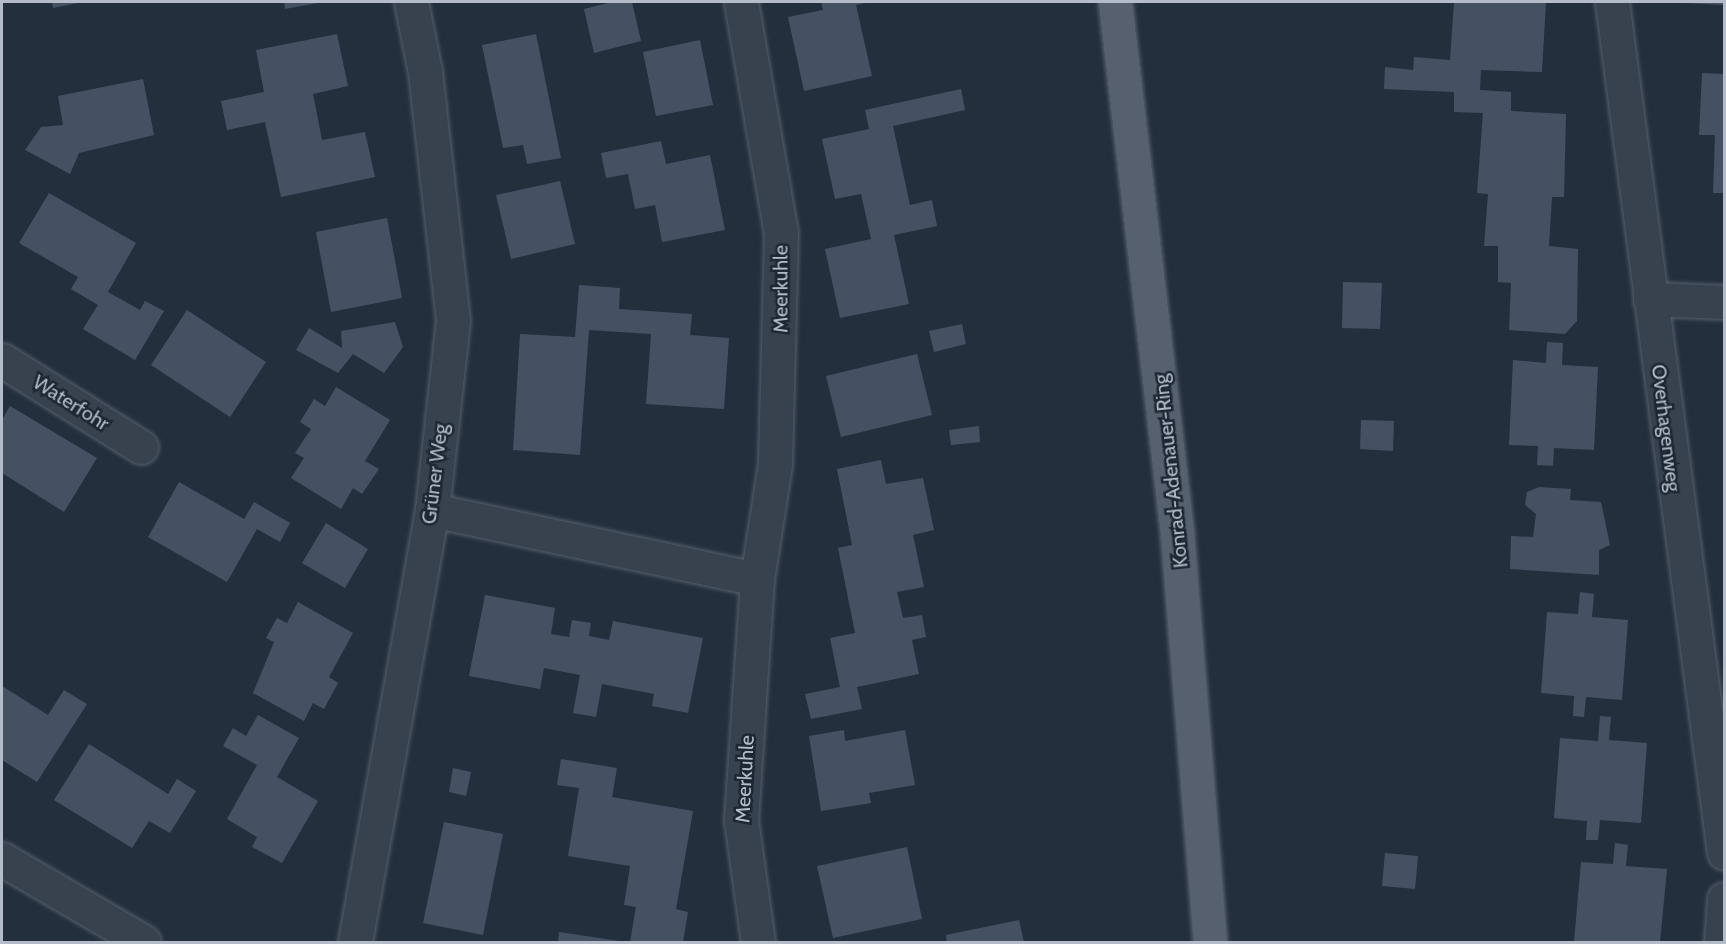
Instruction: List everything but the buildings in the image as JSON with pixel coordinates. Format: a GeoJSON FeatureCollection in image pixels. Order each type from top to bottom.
{"type":"FeatureCollection","features":[{"type":"Feature","properties":{"kind":"main road","name":"Konrad-Adenauer-Ring"},"geometry":{"type":"LineString","coordinates":[[1115,2],[1176,522],[1210,942]]}},
{"type":"Feature","properties":{"kind":"street","name":"Grüner Weg"},"geometry":{"type":"LineString","coordinates":[[354,942],[432,510],[453,321],[425,72],[411,2]]}},
{"type":"Feature","properties":{"kind":"street","name":"Meerkuhle"},"geometry":{"type":"LineString","coordinates":[[741,2],[781,233],[775,464],[757,579],[741,820],[758,942]]}},
{"type":"Feature","properties":{"kind":"street","name":"Overhagenweg"},"geometry":{"type":"LineString","coordinates":[[1611,2],[1725,853]]}},
{"type":"Feature","properties":{"kind":"street"},"geometry":{"type":"LineString","coordinates":[[1650,299],[1725,302]]}},
{"type":"Feature","properties":{"kind":"street","name":"Waterfohr"},"geometry":{"type":"LineString","coordinates":[[2,360],[141,447]]}},
{"type":"Feature","properties":{"kind":"street"},"geometry":{"type":"LineString","coordinates":[[432,510],[757,579]]}},
{"type":"Feature","properties":{"kind":"street"},"geometry":{"type":"LineString","coordinates":[[2,859],[144,942]]}},
{"type":"Feature","properties":{"kind":"street"},"geometry":{"type":"LineString","coordinates":[[1721,942],[1725,899]]}}]}
